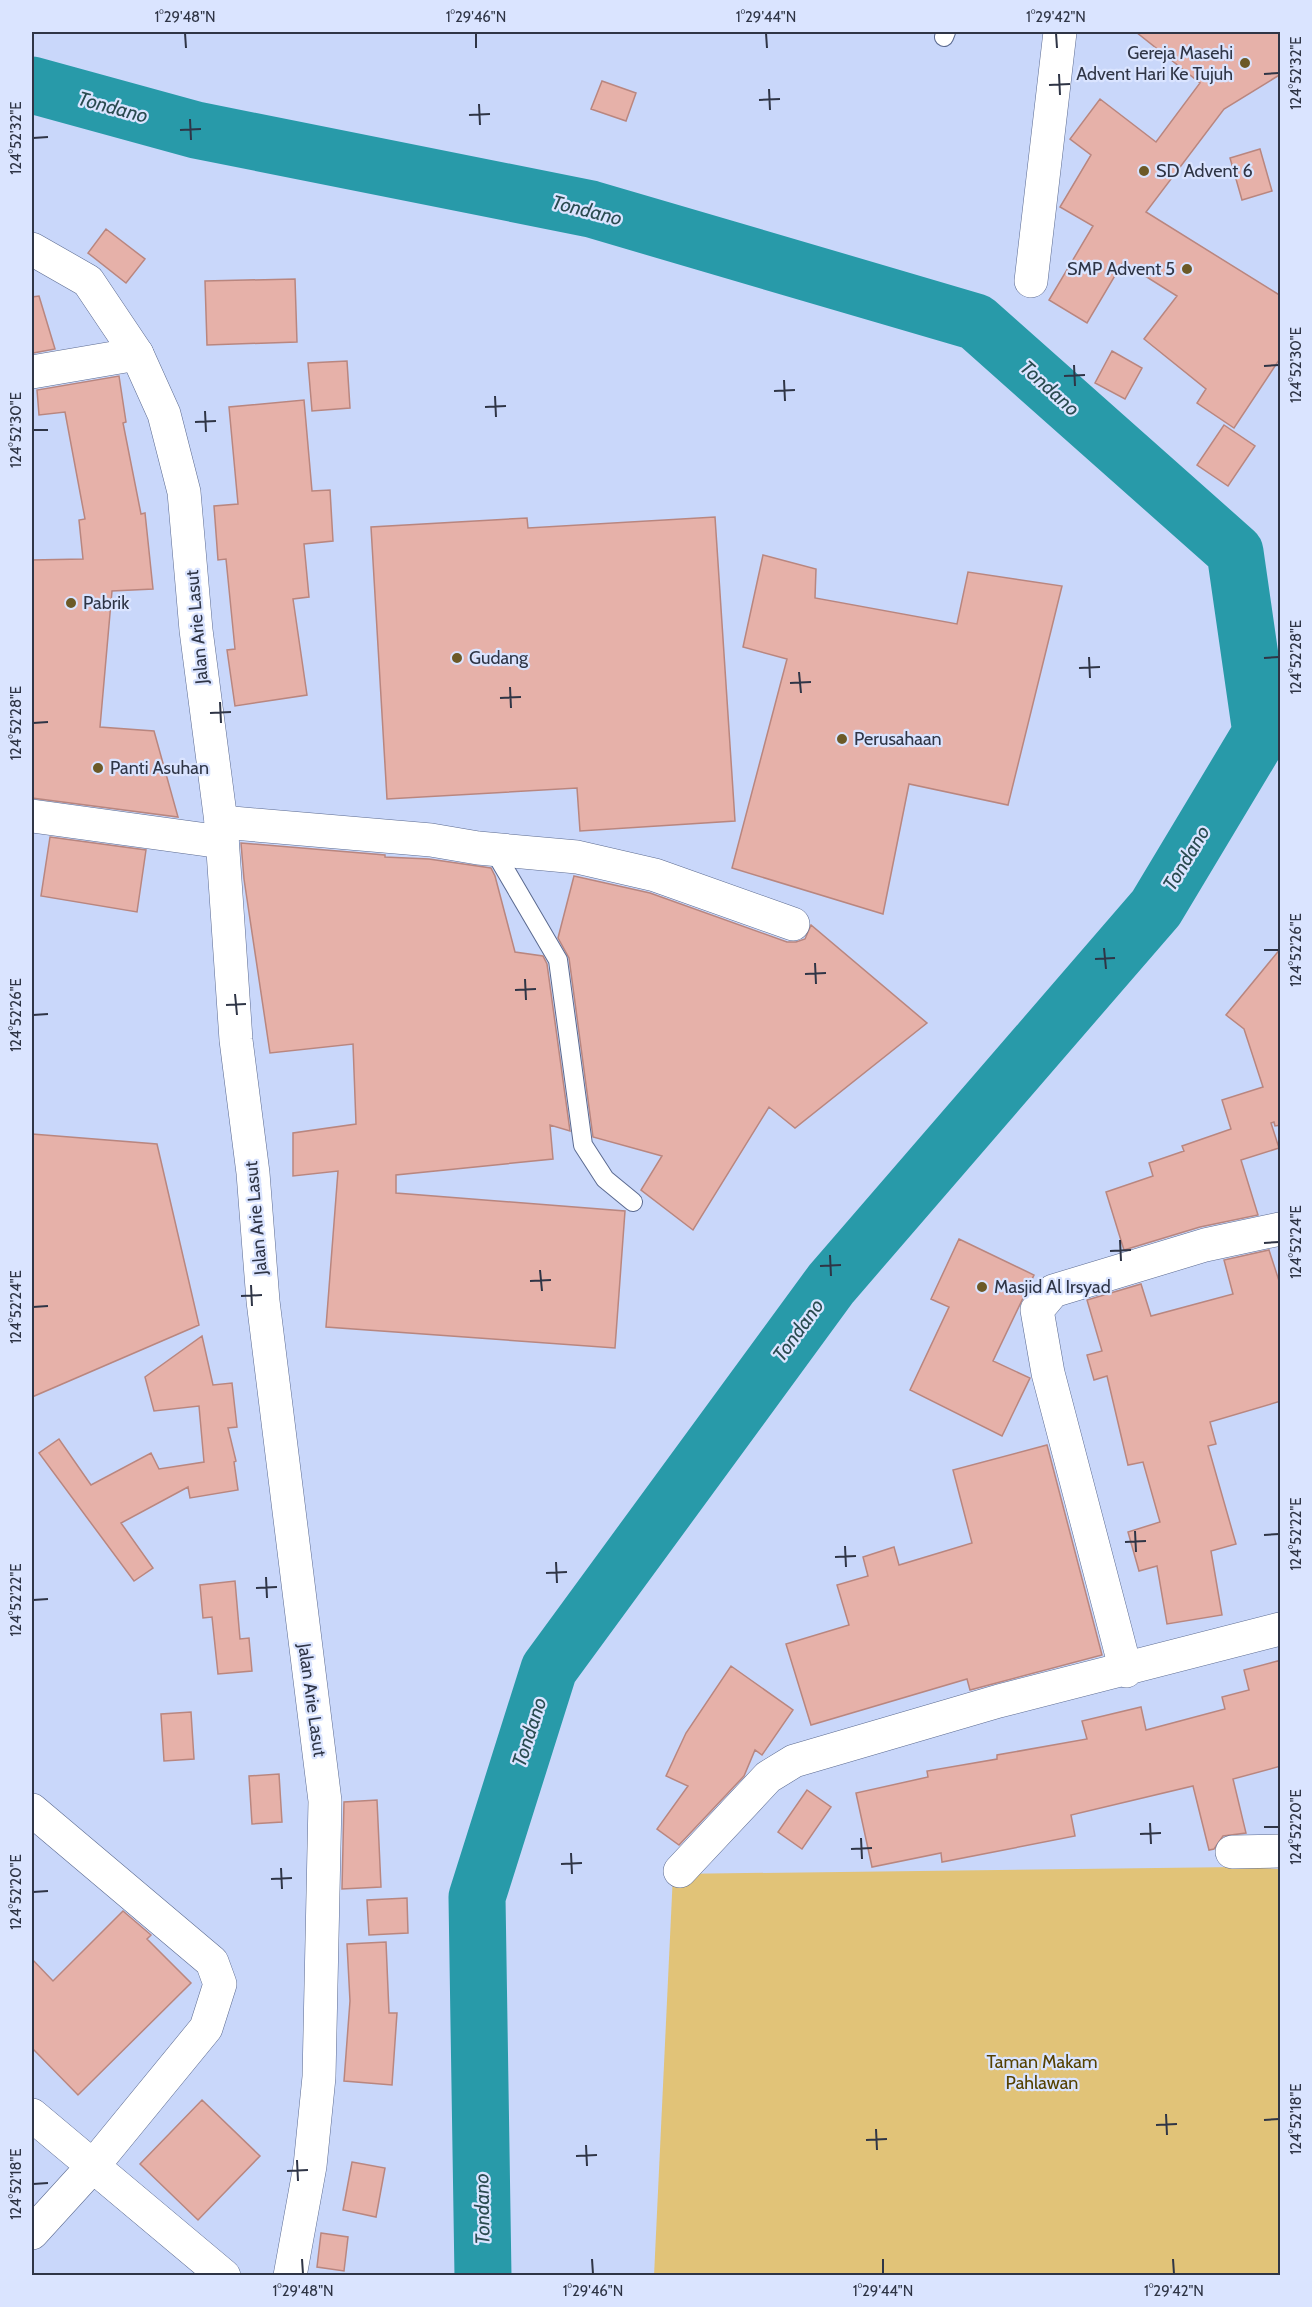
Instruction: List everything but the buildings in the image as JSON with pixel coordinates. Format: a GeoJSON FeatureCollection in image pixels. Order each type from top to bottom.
{"type":"FeatureCollection","features":[{"type":"Feature","properties":{"kind":"street"},"geometry":{"type":"LineString","coordinates":[[1031,281],[1060,32]]}},
{"type":"Feature","properties":{"kind":"street","name":"Jalan Arie Lasut"},"geometry":{"type":"LineString","coordinates":[[32,249],[88,281],[137,354],[164,414],[184,492],[196,630],[221,832],[236,1040],[251,1161],[276,1423],[325,1801],[319,2078],[310,2166],[290,2276]]}},
{"type":"Feature","properties":{"kind":"street"},"geometry":{"type":"LineString","coordinates":[[32,372],[137,354]]}},
{"type":"Feature","properties":{"kind":"street"},"geometry":{"type":"LineString","coordinates":[[32,816],[221,832],[431,840],[577,858],[655,875],[793,924]]}},
{"type":"Feature","properties":{"kind":"street"},"geometry":{"type":"LineString","coordinates":[[1126,1671],[1048,1373],[1037,1310],[1053,1291],[1205,1245],[1281,1229]]}},
{"type":"Feature","properties":{"kind":"street"},"geometry":{"type":"LineString","coordinates":[[680,1871],[768,1777],[794,1761],[999,1701],[1126,1671],[1281,1629]]}},
{"type":"Feature","properties":{"kind":"street"},"geometry":{"type":"LineString","coordinates":[[32,1810],[212,1962],[220,1984],[206,2028],[93,2166],[32,2233]]}},
{"type":"Feature","properties":{"kind":"street"},"geometry":{"type":"LineString","coordinates":[[1232,1852],[1281,1851]]}},
{"type":"Feature","properties":{"kind":"street"},"geometry":{"type":"LineString","coordinates":[[32,2115],[224,2276]]}},
{"type":"Feature","properties":{"kind":"lane"},"geometry":{"type":"LineString","coordinates":[[493,849],[558,960],[582,1145],[588,1157],[612,1186],[633,1202]]}},
{"type":"Feature","properties":{"kind":"green space","name":"Taman Makam Pahlawan"},"geometry":{"type":"Polygon","coordinates":[[[1238,1867],[1280,1869],[1280,2275],[654,2276],[673,1874],[1238,1867]]]}},
{"type":"Feature","properties":{"kind":"waterway","name":"Tondano"},"geometry":{"type":"LineString","coordinates":[[32,85],[196,130],[591,209],[976,322],[1235,552],[1261,733],[1156,908],[831,1284],[549,1669],[477,1897],[483,2276]]}},
{"type":"Feature","properties":{"kind":"place","name":"Gereja Masehi Advent Hari Ke Tujuh"},"geometry":{"type":"Point","coordinates":[1245,63]}},
{"type":"Feature","properties":{"kind":"place","name":"SD Advent 6"},"geometry":{"type":"Point","coordinates":[1144,171]}},
{"type":"Feature","properties":{"kind":"place","name":"SMP Advent 5"},"geometry":{"type":"Point","coordinates":[1187,269]}},
{"type":"Feature","properties":{"kind":"place","name":"Pabrik"},"geometry":{"type":"Point","coordinates":[71,603]}},
{"type":"Feature","properties":{"kind":"place","name":"Gudang"},"geometry":{"type":"Point","coordinates":[457,658]}},
{"type":"Feature","properties":{"kind":"place","name":"Perusahaan"},"geometry":{"type":"Point","coordinates":[842,739]}},
{"type":"Feature","properties":{"kind":"place","name":"Panti Asuhan"},"geometry":{"type":"Point","coordinates":[98,768]}},
{"type":"Feature","properties":{"kind":"place","name":"Masjid Al Irsyad"},"geometry":{"type":"Point","coordinates":[982,1287]}}]}
